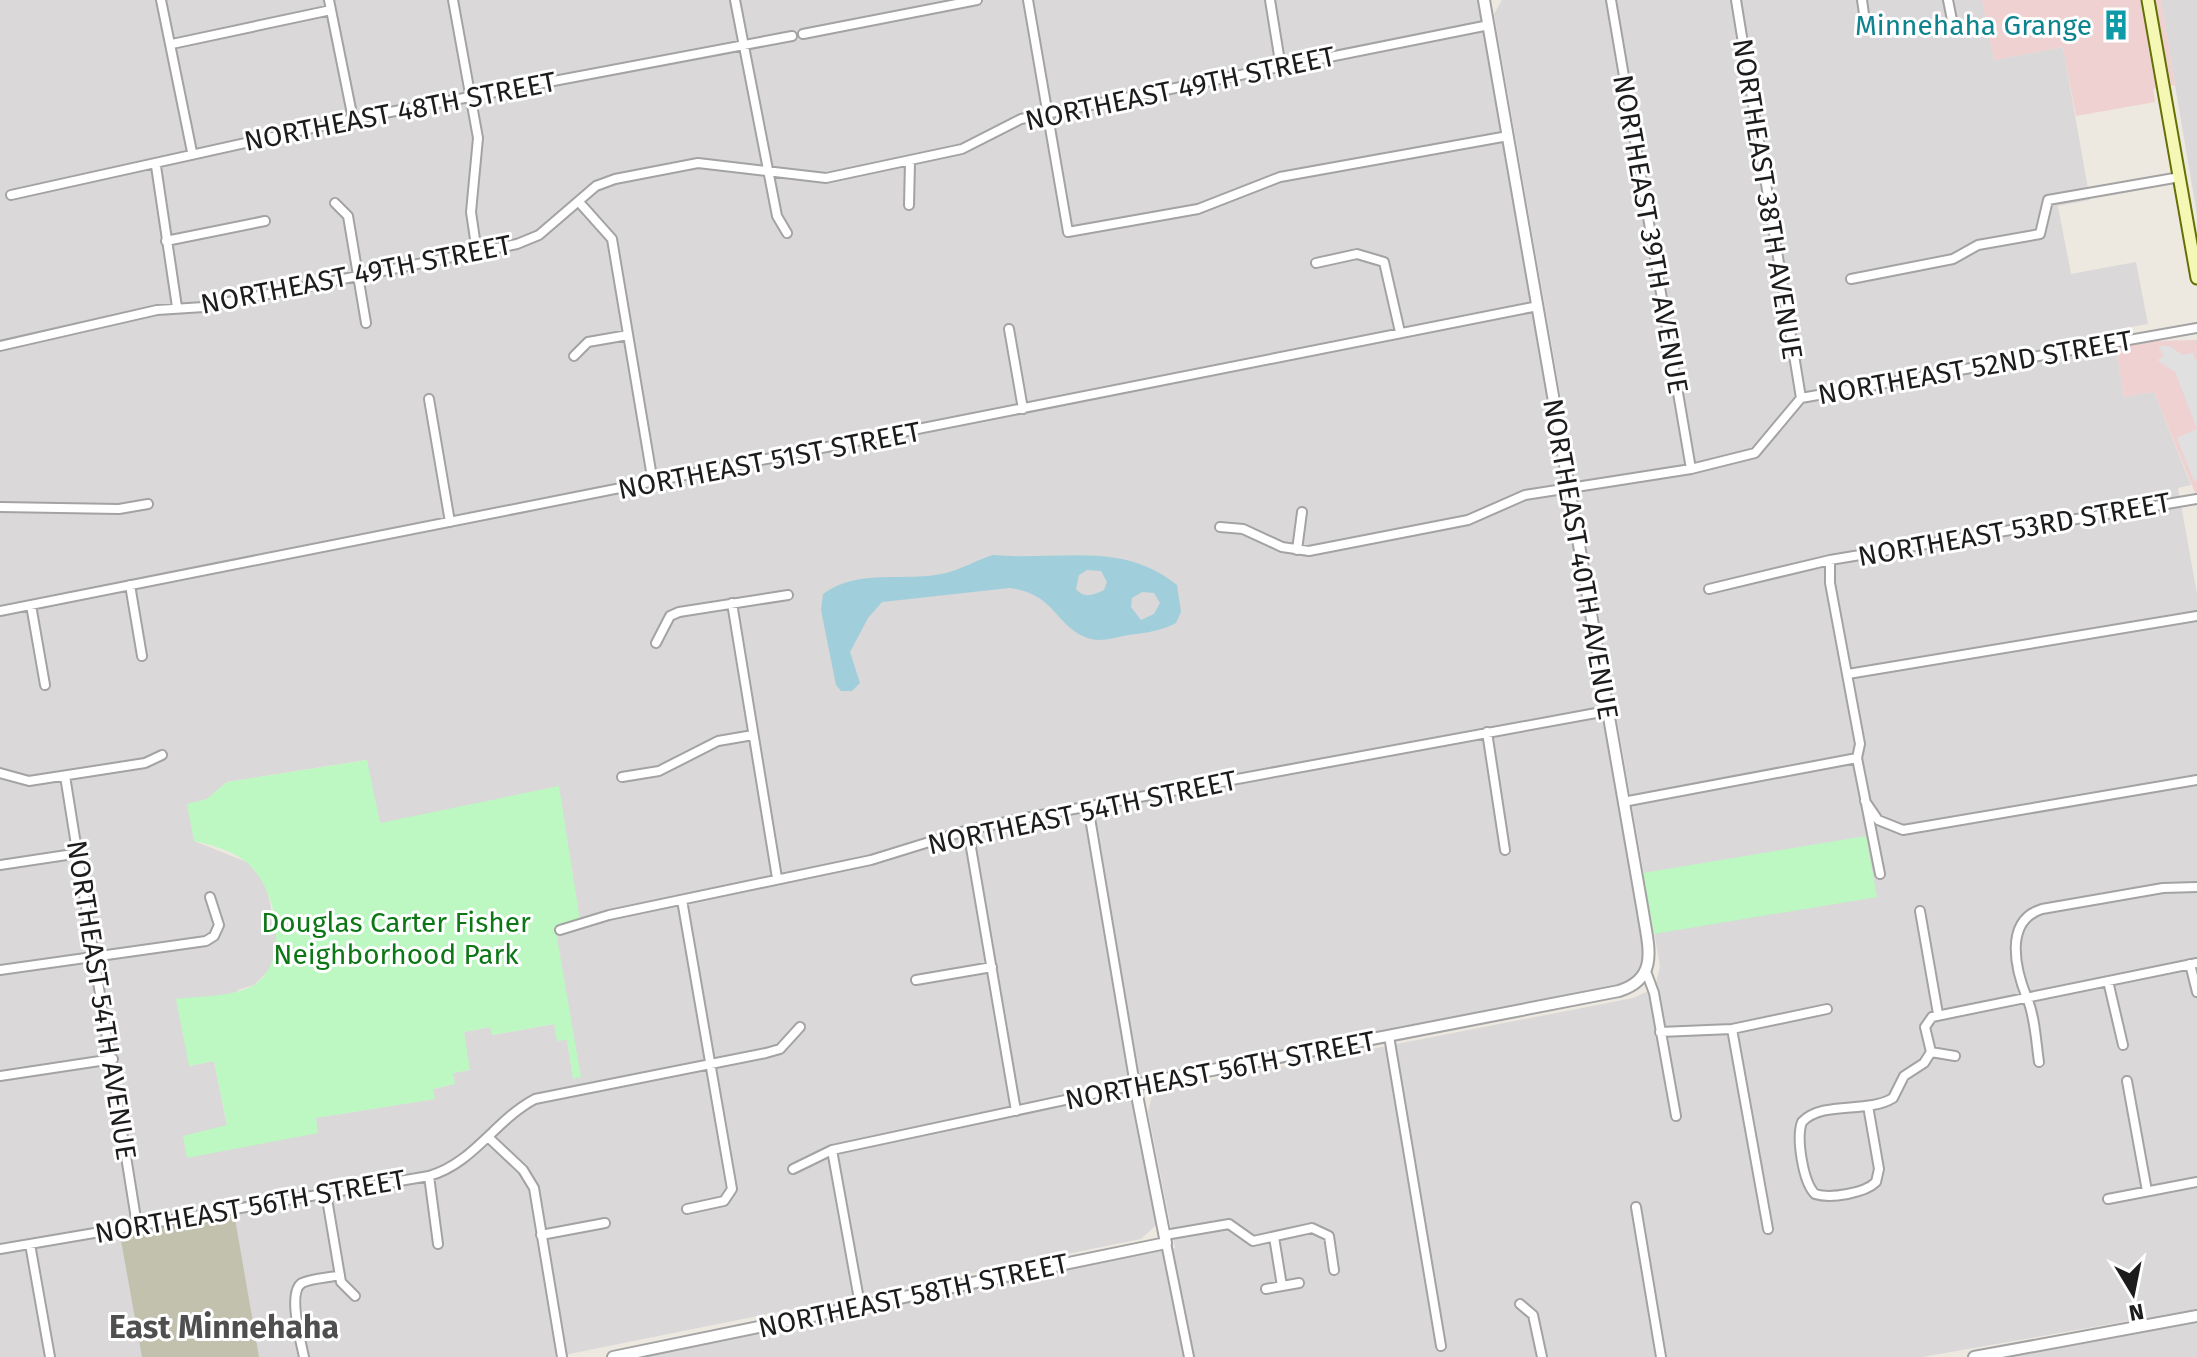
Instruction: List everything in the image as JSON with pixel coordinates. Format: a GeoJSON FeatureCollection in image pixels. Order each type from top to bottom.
{"type":"FeatureCollection","features":[{"type":"Feature","properties":{"kind":"main road"},"geometry":{"type":"LineString","coordinates":[[2148,0],[2197,278]]}},
{"type":"Feature","properties":{"kind":"street"},"geometry":{"type":"LineString","coordinates":[[161,0],[192,152]]}},
{"type":"Feature","properties":{"kind":"street"},"geometry":{"type":"LineString","coordinates":[[453,0],[478,138],[471,212],[477,253]]}},
{"type":"Feature","properties":{"kind":"street"},"geometry":{"type":"LineString","coordinates":[[735,0],[777,216],[787,233]]}},
{"type":"Feature","properties":{"kind":"street"},"geometry":{"type":"LineString","coordinates":[[803,34],[977,0]]}},
{"type":"Feature","properties":{"kind":"street"},"geometry":{"type":"LineString","coordinates":[[1028,0],[1068,232],[1198,209],[1280,177],[1508,136]]}},
{"type":"Feature","properties":{"kind":"street"},"geometry":{"type":"LineString","coordinates":[[1270,0],[1281,68]]}},
{"type":"Feature","properties":{"kind":"street","name":"NORTHEAST 40TH AVENUE"},"geometry":{"type":"LineString","coordinates":[[1484,0],[1650,954],[1647,974],[1676,1116]]}},
{"type":"Feature","properties":{"kind":"street","name":"NORTHEAST 39TH AVENUE"},"geometry":{"type":"LineString","coordinates":[[1611,0],[1691,469]]}},
{"type":"Feature","properties":{"kind":"street","name":"NORTHEAST 38TH AVENUE"},"geometry":{"type":"LineString","coordinates":[[1736,0],[1801,398]]}},
{"type":"Feature","properties":{"kind":"street"},"geometry":{"type":"LineString","coordinates":[[1862,0],[1864,14]]}},
{"type":"Feature","properties":{"kind":"street"},"geometry":{"type":"LineString","coordinates":[[1948,0],[1954,30]]}},
{"type":"Feature","properties":{"kind":"street"},"geometry":{"type":"LineString","coordinates":[[172,44],[330,5],[353,119]]}},
{"type":"Feature","properties":{"kind":"street","name":"NORTHEAST 49TH STREET"},"geometry":{"type":"LineString","coordinates":[[0,346],[177,307],[204,307],[477,253],[539,235],[596,186],[615,179],[698,163],[826,178],[962,149],[1021,119],[1489,25]]}},
{"type":"Feature","properties":{"kind":"street","name":"NORTHEAST 48TH STREET"},"geometry":{"type":"LineString","coordinates":[[11,195],[156,166],[162,159],[353,119],[792,36]]}},
{"type":"Feature","properties":{"kind":"street"},"geometry":{"type":"LineString","coordinates":[[909,205],[910,162]]}},
{"type":"Feature","properties":{"kind":"street"},"geometry":{"type":"LineString","coordinates":[[156,166],[177,307]]}},
{"type":"Feature","properties":{"kind":"street"},"geometry":{"type":"LineString","coordinates":[[1851,279],[1953,259],[1978,245],[2040,234],[2048,200],[2180,177]]}},
{"type":"Feature","properties":{"kind":"street"},"geometry":{"type":"LineString","coordinates":[[579,202],[612,239],[653,483]]}},
{"type":"Feature","properties":{"kind":"street"},"geometry":{"type":"LineString","coordinates":[[335,203],[348,216],[366,323]]}},
{"type":"Feature","properties":{"kind":"street"},"geometry":{"type":"LineString","coordinates":[[166,241],[265,221]]}},
{"type":"Feature","properties":{"kind":"street"},"geometry":{"type":"LineString","coordinates":[[1316,263],[1357,254],[1384,262],[1400,332]]}},
{"type":"Feature","properties":{"kind":"street","name":"NORTHEAST 51ST STREET"},"geometry":{"type":"LineString","coordinates":[[0,611],[1538,306]]}},
{"type":"Feature","properties":{"kind":"street","name":"NORTHEAST 52ND STREET"},"geometry":{"type":"LineString","coordinates":[[1220,527],[1243,529],[1297,550],[1321,550],[1468,520],[1525,495],[1569,491],[1691,469],[1755,453],[1801,398],[2197,328]]}},
{"type":"Feature","properties":{"kind":"street"},"geometry":{"type":"LineString","coordinates":[[1009,329],[1023,409]]}},
{"type":"Feature","properties":{"kind":"street"},"geometry":{"type":"LineString","coordinates":[[574,356],[588,342],[628,335]]}},
{"type":"Feature","properties":{"kind":"street"},"geometry":{"type":"LineString","coordinates":[[429,399],[450,522]]}},
{"type":"Feature","properties":{"kind":"street","name":"NORTHEAST 53RD STREET"},"geometry":{"type":"LineString","coordinates":[[1709,589],[1830,560],[2197,499]]}},
{"type":"Feature","properties":{"kind":"street"},"geometry":{"type":"LineString","coordinates":[[0,507],[119,509],[148,504]]}},
{"type":"Feature","properties":{"kind":"street"},"geometry":{"type":"LineString","coordinates":[[1297,550],[1302,512]]}},
{"type":"Feature","properties":{"kind":"street"},"geometry":{"type":"LineString","coordinates":[[1830,560],[1830,583],[1860,744],[1857,758],[1880,874]]}},
{"type":"Feature","properties":{"kind":"street"},"geometry":{"type":"LineString","coordinates":[[130,585],[142,656]]}},
{"type":"Feature","properties":{"kind":"street"},"geometry":{"type":"LineString","coordinates":[[656,643],[670,616],[788,595]]}},
{"type":"Feature","properties":{"kind":"street"},"geometry":{"type":"LineString","coordinates":[[732,603],[777,878]]}},
{"type":"Feature","properties":{"kind":"street"},"geometry":{"type":"LineString","coordinates":[[31,605],[45,685]]}},
{"type":"Feature","properties":{"kind":"street"},"geometry":{"type":"LineString","coordinates":[[1848,674],[2197,616]]}},
{"type":"Feature","properties":{"kind":"street","name":"NORTHEAST 54TH STREET"},"geometry":{"type":"LineString","coordinates":[[560,930],[777,878],[871,860],[968,830],[1607,711]]}},
{"type":"Feature","properties":{"kind":"street"},"geometry":{"type":"LineString","coordinates":[[1487,732],[1505,850]]}},
{"type":"Feature","properties":{"kind":"street"},"geometry":{"type":"LineString","coordinates":[[622,777],[659,771],[718,741],[753,735]]}},
{"type":"Feature","properties":{"kind":"street"},"geometry":{"type":"LineString","coordinates":[[0,773],[29,781],[145,763],[162,755]]}},
{"type":"Feature","properties":{"kind":"street"},"geometry":{"type":"LineString","coordinates":[[1623,802],[1857,758]]}},
{"type":"Feature","properties":{"kind":"street","name":"NORTHEAST 54TH AVENUE"},"geometry":{"type":"LineString","coordinates":[[65,776],[80,853],[137,1225]]}},
{"type":"Feature","properties":{"kind":"street"},"geometry":{"type":"LineString","coordinates":[[1865,801],[1878,820],[1890,828],[1913,829],[2197,780]]}},
{"type":"Feature","properties":{"kind":"street"},"geometry":{"type":"LineString","coordinates":[[1088,806],[1135,1085],[1189,1357]]}},
{"type":"Feature","properties":{"kind":"street"},"geometry":{"type":"LineString","coordinates":[[968,830],[1016,1111]]}},
{"type":"Feature","properties":{"kind":"street"},"geometry":{"type":"LineString","coordinates":[[0,865],[80,853]]}},
{"type":"Feature","properties":{"kind":"street"},"geometry":{"type":"LineString","coordinates":[[2039,1062],[2015,940],[2019,928],[2034,912],[2163,888],[2197,887]]}},
{"type":"Feature","properties":{"kind":"street"},"geometry":{"type":"LineString","coordinates":[[0,970],[206,941],[217,931],[217,912],[210,897]]}},
{"type":"Feature","properties":{"kind":"street"},"geometry":{"type":"LineString","coordinates":[[682,900],[731,1196],[724,1201],[687,1209]]}},
{"type":"Feature","properties":{"kind":"street"},"geometry":{"type":"LineString","coordinates":[[1920,911],[1938,1014]]}},
{"type":"Feature","properties":{"kind":"street"},"geometry":{"type":"LineString","coordinates":[[1868,1106],[1879,1169],[1876,1182],[1865,1189],[1825,1196],[1815,1194],[1808,1181],[1799,1131],[1802,1122],[1812,1114],[1868,1106],[1893,1098],[1904,1076],[1924,1063],[1931,1052],[1925,1027],[1928,1020],[1938,1014],[2193,963],[2197,992]]}},
{"type":"Feature","properties":{"kind":"street"},"geometry":{"type":"LineString","coordinates":[[916,980],[992,967]]}},
{"type":"Feature","properties":{"kind":"street","name":"NORTHEAST 56TH STREET"},"geometry":{"type":"LineString","coordinates":[[793,1169],[832,1150],[1135,1085],[1619,991],[1636,984],[1647,974]]}},
{"type":"Feature","properties":{"kind":"street"},"geometry":{"type":"LineString","coordinates":[[2108,981],[2123,1045]]}},
{"type":"Feature","properties":{"kind":"street"},"geometry":{"type":"LineString","coordinates":[[1660,1032],[1732,1029],[1827,1009]]}},
{"type":"Feature","properties":{"kind":"street","name":"NORTHEAST 56TH STREET"},"geometry":{"type":"LineString","coordinates":[[0,1249],[429,1176],[455,1167],[508,1116],[535,1099],[780,1049],[800,1027]]}},
{"type":"Feature","properties":{"kind":"street"},"geometry":{"type":"LineString","coordinates":[[1732,1029],[1768,1229]]}},
{"type":"Feature","properties":{"kind":"street"},"geometry":{"type":"LineString","coordinates":[[1389,1036],[1441,1346]]}},
{"type":"Feature","properties":{"kind":"street"},"geometry":{"type":"LineString","coordinates":[[1931,1052],[1955,1056]]}},
{"type":"Feature","properties":{"kind":"street"},"geometry":{"type":"LineString","coordinates":[[0,1076],[113,1059]]}},
{"type":"Feature","properties":{"kind":"street"},"geometry":{"type":"LineString","coordinates":[[2127,1081],[2147,1191]]}},
{"type":"Feature","properties":{"kind":"street"},"geometry":{"type":"LineString","coordinates":[[488,1137],[531,1181],[562,1357]]}},
{"type":"Feature","properties":{"kind":"street"},"geometry":{"type":"LineString","coordinates":[[832,1150],[860,1305]]}},
{"type":"Feature","properties":{"kind":"street"},"geometry":{"type":"LineString","coordinates":[[429,1176],[438,1244]]}},
{"type":"Feature","properties":{"kind":"street"},"geometry":{"type":"LineString","coordinates":[[2108,1199],[2197,1182]]}},
{"type":"Feature","properties":{"kind":"street"},"geometry":{"type":"LineString","coordinates":[[326,1193],[341,1282],[355,1296]]}},
{"type":"Feature","properties":{"kind":"street"},"geometry":{"type":"LineString","coordinates":[[1636,1207],[1661,1357]]}},
{"type":"Feature","properties":{"kind":"street"},"geometry":{"type":"LineString","coordinates":[[541,1235],[605,1223]]}},
{"type":"Feature","properties":{"kind":"street"},"geometry":{"type":"LineString","coordinates":[[1166,1239],[1227,1224],[1237,1227],[1250,1240],[1312,1228],[1329,1236],[1334,1270]]}},
{"type":"Feature","properties":{"kind":"street"},"geometry":{"type":"LineString","coordinates":[[1274,1237],[1282,1286]]}},
{"type":"Feature","properties":{"kind":"street","name":"NORTHEAST 58TH STREET"},"geometry":{"type":"LineString","coordinates":[[613,1357],[1166,1239]]}},
{"type":"Feature","properties":{"kind":"street"},"geometry":{"type":"LineString","coordinates":[[30,1244],[50,1357]]}},
{"type":"Feature","properties":{"kind":"street"},"geometry":{"type":"LineString","coordinates":[[304,1357],[294,1298],[297,1288],[303,1283],[340,1275]]}},
{"type":"Feature","properties":{"kind":"street"},"geometry":{"type":"LineString","coordinates":[[1266,1289],[1299,1283]]}},
{"type":"Feature","properties":{"kind":"street"},"geometry":{"type":"LineString","coordinates":[[1520,1304],[1533,1315],[1542,1357]]}},
{"type":"Feature","properties":{"kind":"street"},"geometry":{"type":"LineString","coordinates":[[1975,1357],[2197,1316]]}},
{"type":"Feature","properties":{"kind":"shaded area"},"geometry":{"type":"Polygon","coordinates":[[[0,0],[1479,0],[1644,954],[1639,975],[1622,986],[1157,1076],[1136,1095],[1157,1216],[1156,1225],[1141,1239],[554,1357],[0,1357],[0,0]],[[366,760],[227,782],[207,799],[196,803],[194,841],[247,862],[266,884],[278,943],[277,956],[268,971],[254,985],[238,990],[190,1066],[214,1061],[227,1126],[317,1133],[315,1118],[434,1099],[433,1089],[454,1084],[452,1073],[469,1070],[464,1032],[491,1027],[493,1035],[555,1024],[567,1039],[573,1078],[555,925],[580,920],[380,823],[366,760]]]}},
{"type":"Feature","properties":{"kind":"shaded area"},"geometry":{"type":"Polygon","coordinates":[[[1502,0],[1982,0],[1994,60],[2063,47],[2090,200],[2058,206],[2071,274],[2136,262],[2148,324],[2113,330],[2124,397],[2154,392],[2191,485],[2178,488],[2197,594],[2197,1309],[1922,1357],[635,1357],[1175,1248],[1148,1112],[1152,1096],[1161,1090],[1633,998],[1655,988],[1660,966],[1494,14],[1502,0]]]}},
{"type":"Feature","properties":{"kind":"shaded area"},"geometry":{"type":"Polygon","coordinates":[[[1982,0],[2161,0],[2175,85],[2153,89],[2155,102],[2076,116],[2063,47],[1994,60],[1982,0]]]}},
{"type":"Feature","properties":{"kind":"shaded area"},"geometry":{"type":"Polygon","coordinates":[[[2161,0],[2197,0],[2197,215],[2175,85],[2161,0]]]}},
{"type":"Feature","properties":{"kind":"shaded area"},"geometry":{"type":"Polygon","coordinates":[[[2197,340],[2195,493],[2154,392],[2124,397],[2115,342],[2197,340]]]}},
{"type":"Feature","properties":{"kind":"shaded area"},"geometry":{"type":"Polygon","coordinates":[[[2158,346],[2170,346],[2182,355],[2193,353],[2197,362],[2197,429],[2175,372],[2157,360],[2164,356],[2158,346]]]}},
{"type":"Feature","properties":{"kind":"shaded area"},"geometry":{"type":"Polygon","coordinates":[[[2197,429],[2197,479],[2194,481],[2177,438],[2197,429]]]}},
{"type":"Feature","properties":{"kind":"shaded area"},"geometry":{"type":"Polygon","coordinates":[[[234,1213],[259,1357],[142,1357],[120,1235],[234,1213]]]}},
{"type":"Feature","properties":{"kind":"shaded area"},"geometry":{"type":"Polygon","coordinates":[[[2197,1323],[2197,1357],[2010,1357],[2197,1323]]]}},
{"type":"Feature","properties":{"kind":"green space","name":"Douglas Carter Fisher Neighborhood Park"},"geometry":{"type":"Polygon","coordinates":[[[367,760],[380,823],[559,786],[580,920],[555,926],[581,1077],[573,1079],[567,1040],[557,1041],[554,1024],[492,1035],[490,1027],[464,1032],[470,1070],[453,1073],[455,1084],[433,1089],[435,1099],[316,1118],[318,1133],[187,1158],[183,1136],[227,1125],[214,1061],[189,1066],[176,999],[227,994],[254,985],[266,974],[276,941],[271,904],[256,872],[234,854],[194,841],[187,804],[207,799],[227,782],[367,760]]]}},
{"type":"Feature","properties":{"kind":"green space"},"geometry":{"type":"Polygon","coordinates":[[[1866,836],[1877,897],[1654,934],[1643,873],[1866,836]]]}},
{"type":"Feature","properties":{"kind":"water"},"geometry":{"type":"Polygon","coordinates":[[[993,555],[1089,555],[1134,562],[1156,571],[1177,585],[1181,612],[1176,623],[1165,628],[1095,640],[1070,628],[1037,597],[1009,588],[882,602],[868,618],[850,652],[860,683],[852,691],[841,691],[836,685],[821,610],[823,594],[837,586],[867,578],[946,573],[993,555]],[[1087,570],[1079,575],[1076,589],[1086,595],[1104,590],[1107,582],[1101,571],[1087,570]],[[1142,592],[1132,598],[1131,607],[1141,620],[1154,614],[1160,603],[1154,593],[1142,592]]]}},
{"type":"Feature","properties":{"kind":"place","name":"Minnehaha Grange"},"geometry":{"type":"Point","coordinates":[2116,25]}},
{"type":"Feature","properties":{"kind":"district","name":"East Minnehaha"},"geometry":{"type":"Point","coordinates":[224,1327]}}]}
